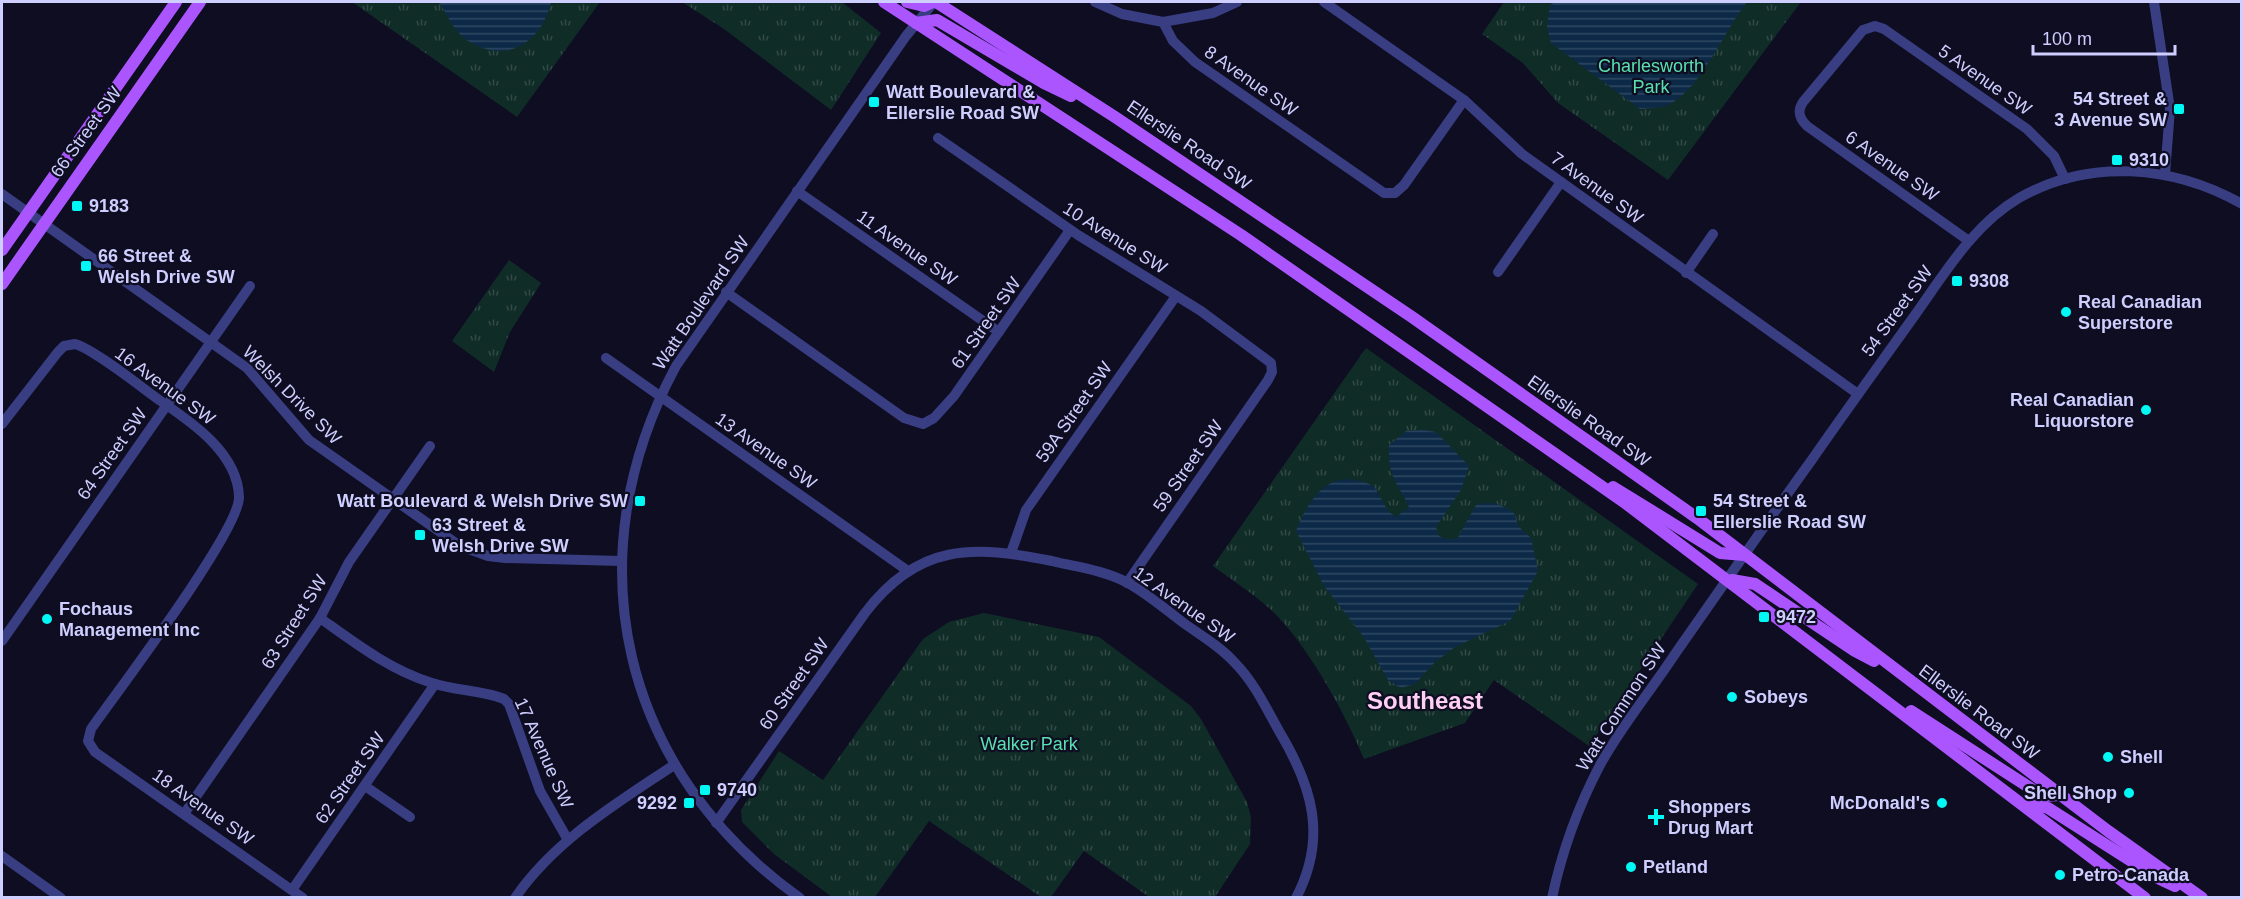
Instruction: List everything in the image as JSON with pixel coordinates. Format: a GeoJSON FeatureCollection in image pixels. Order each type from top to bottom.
{"type":"FeatureCollection","features":[{"type":"Feature","properties":{"kind":"main road","name":"66 Street SW"},"geometry":{"type":"LineString","coordinates":[[2,250],[176,2]]}},
{"type":"Feature","properties":{"kind":"main road","name":"66 Street SW"},"geometry":{"type":"LineString","coordinates":[[2,284],[200,2]]}},
{"type":"Feature","properties":{"kind":"main road"},"geometry":{"type":"LineString","coordinates":[[884,2],[1241,235],[1577,469],[1728,579],[2145,897]]}},
{"type":"Feature","properties":{"kind":"main road"},"geometry":{"type":"LineString","coordinates":[[907,2],[924,6],[934,2]]}},
{"type":"Feature","properties":{"kind":"main road","name":"Ellerslie Road SW"},"geometry":{"type":"LineString","coordinates":[[934,2],[1116,117],[1412,317],[1744,555],[2058,795],[2201,897]]}},
{"type":"Feature","properties":{"kind":"main road"},"geometry":{"type":"LineString","coordinates":[[916,23],[938,20],[1044,83],[1116,117]]}},
{"type":"Feature","properties":{"kind":"main road"},"geometry":{"type":"LineString","coordinates":[[1577,469],[1622,491],[1720,553],[1744,555]]}},
{"type":"Feature","properties":{"kind":"main road"},"geometry":{"type":"LineString","coordinates":[[1728,579],[1755,584],[1854,651],[1898,672]]}},
{"type":"Feature","properties":{"kind":"main road"},"geometry":{"type":"LineString","coordinates":[[1879,694],[1939,728],[2038,794],[2058,795]]}},
{"type":"Feature","properties":{"kind":"main road"},"geometry":{"type":"LineString","coordinates":[[2027,808],[2042,806],[2158,878],[2201,897]]}},
{"type":"Feature","properties":{"kind":"street","name":"Watt Boulevard SW"},"geometry":{"type":"LineString","coordinates":[[800,897],[758,866],[716,823],[674,765],[654,724],[639,683],[624,605],[621,561],[624,527],[637,462],[660,397],[686,351],[797,190],[916,23],[934,2]]}},
{"type":"Feature","properties":{"kind":"street"},"geometry":{"type":"LineString","coordinates":[[1095,2],[1122,14],[1163,22],[1213,14],[1237,2]]}},
{"type":"Feature","properties":{"kind":"street","name":"7 Avenue SW"},"geometry":{"type":"LineString","coordinates":[[1324,2],[1464,100],[1522,154],[1858,394]]}},
{"type":"Feature","properties":{"kind":"street"},"geometry":{"type":"LineString","coordinates":[[2154,2],[2168,90],[2170,127],[2165,174]]}},
{"type":"Feature","properties":{"kind":"street","name":"8 Avenue SW"},"geometry":{"type":"LineString","coordinates":[[1163,22],[1173,41],[1195,62],[1380,191],[1391,194],[1404,185],[1464,100]]}},
{"type":"Feature","properties":{"kind":"street","name":"5 Avenue SW"},"geometry":{"type":"LineString","coordinates":[[1799,114],[1803,102],[1858,34],[1870,26],[1884,29],[2027,129],[2054,156],[2065,179]]}},
{"type":"Feature","properties":{"kind":"street","name":"6 Avenue SW"},"geometry":{"type":"LineString","coordinates":[[1799,114],[1807,126],[1969,241]]}},
{"type":"Feature","properties":{"kind":"street","name":"10 Avenue SW"},"geometry":{"type":"LineString","coordinates":[[938,138],[1070,230],[1176,296],[1266,357],[1273,367]]}},
{"type":"Feature","properties":{"kind":"street","name":"54 Street SW"},"geometry":{"type":"LineString","coordinates":[[1728,579],[1969,241],[1993,216],[2013,202],[2065,179],[2113,171],[2165,174],[2209,188],[2241,204]]}},
{"type":"Feature","properties":{"kind":"street"},"geometry":{"type":"LineString","coordinates":[[1498,272],[1562,182]]}},
{"type":"Feature","properties":{"kind":"street","name":"11 Avenue SW"},"geometry":{"type":"LineString","coordinates":[[797,190],[999,332]]}},
{"type":"Feature","properties":{"kind":"street","name":"Welsh Drive SW"},"geometry":{"type":"LineString","coordinates":[[2,194],[212,341],[256,376],[309,440],[460,546],[488,556],[621,561]]}},
{"type":"Feature","properties":{"kind":"street","name":"61 Street SW"},"geometry":{"type":"LineString","coordinates":[[726,292],[903,417],[919,424],[928,422],[950,401],[1070,230]]}},
{"type":"Feature","properties":{"kind":"street"},"geometry":{"type":"LineString","coordinates":[[1686,273],[1713,234]]}},
{"type":"Feature","properties":{"kind":"street","name":"64 Street SW"},"geometry":{"type":"LineString","coordinates":[[2,641],[250,286]]}},
{"type":"Feature","properties":{"kind":"street","name":"59A Street SW"},"geometry":{"type":"LineString","coordinates":[[1011,553],[1026,510],[1176,296]]}},
{"type":"Feature","properties":{"kind":"street","name":"16 Avenue SW"},"geometry":{"type":"LineString","coordinates":[[2,424],[57,352],[72,344],[81,346],[192,423],[220,451],[234,477],[239,500],[215,551],[91,729],[88,741]]}},
{"type":"Feature","properties":{"kind":"street","name":"13 Avenue SW"},"geometry":{"type":"LineString","coordinates":[[606,358],[908,571]]}},
{"type":"Feature","properties":{"kind":"street","name":"59 Street SW"},"geometry":{"type":"LineString","coordinates":[[1127,583],[1268,380],[1273,367]]}},
{"type":"Feature","properties":{"kind":"street","name":"63 Street SW"},"geometry":{"type":"LineString","coordinates":[[183,814],[320,618],[349,562],[430,446]]}},
{"type":"Feature","properties":{"kind":"street","name":"12 Avenue SW"},"geometry":{"type":"LineString","coordinates":[[908,571],[935,559],[962,551],[1011,553],[1090,570],[1127,583],[1234,661],[1254,688],[1294,757],[1309,791],[1314,825],[1310,862],[1298,893]]}},
{"type":"Feature","properties":{"kind":"street","name":"60 Street SW"},"geometry":{"type":"LineString","coordinates":[[716,823],[865,613],[886,587],[908,571]]}},
{"type":"Feature","properties":{"kind":"street","name":"Watt Common SW"},"geometry":{"type":"LineString","coordinates":[[1552,897],[1571,828],[1602,762],[1728,579]]}},
{"type":"Feature","properties":{"kind":"street","name":"17 Avenue SW"},"geometry":{"type":"LineString","coordinates":[[320,618],[387,663],[435,684],[498,697],[507,702],[540,791],[568,840]]}},
{"type":"Feature","properties":{"kind":"street","name":"62 Street SW"},"geometry":{"type":"LineString","coordinates":[[292,890],[435,684]]}},
{"type":"Feature","properties":{"kind":"street","name":"18 Avenue SW"},"geometry":{"type":"LineString","coordinates":[[88,741],[95,752],[303,897]]}},
{"type":"Feature","properties":{"kind":"street"},"geometry":{"type":"LineString","coordinates":[[515,897],[539,867],[568,840],[674,765]]}},
{"type":"Feature","properties":{"kind":"street"},"geometry":{"type":"LineString","coordinates":[[365,786],[410,817]]}},
{"type":"Feature","properties":{"kind":"street"},"geometry":{"type":"LineString","coordinates":[[2,856],[61,897]]}},
{"type":"Feature","properties":{"kind":"green space"},"geometry":{"type":"Polygon","coordinates":[[[352,2],[600,2],[517,117],[352,2]]]}},
{"type":"Feature","properties":{"kind":"green space"},"geometry":{"type":"Polygon","coordinates":[[[682,2],[842,2],[881,33],[831,110],[724,29],[682,2]]]}},
{"type":"Feature","properties":{"kind":"green space","name":"Charlesworth Park"},"geometry":{"type":"Polygon","coordinates":[[[1504,2],[1801,2],[1668,180],[1558,103],[1523,63],[1482,34],[1504,2]]]}},
{"type":"Feature","properties":{"kind":"green space"},"geometry":{"type":"Polygon","coordinates":[[[509,260],[541,283],[510,332],[494,372],[452,341],[509,260]]]}},
{"type":"Feature","properties":{"kind":"green space"},"geometry":{"type":"Polygon","coordinates":[[[1366,348],[1698,584],[1589,746],[1494,680],[1465,723],[1364,759],[1335,700],[1297,639],[1269,608],[1213,566],[1366,348]]]}},
{"type":"Feature","properties":{"kind":"green space","name":"Walker Park"},"geometry":{"type":"Polygon","coordinates":[[[984,613],[1099,637],[1191,706],[1201,719],[1247,802],[1251,817],[1250,844],[1215,897],[1149,897],[1084,851],[1051,897],[1041,897],[929,821],[875,897],[832,897],[774,854],[742,822],[741,810],[779,751],[823,780],[923,639],[949,622],[984,613]]]}},
{"type":"Feature","properties":{"kind":"water"},"geometry":{"type":"Polygon","coordinates":[[[439,2],[551,2],[540,28],[531,38],[510,50],[497,51],[465,39],[452,24],[439,2]]]}},
{"type":"Feature","properties":{"kind":"water"},"geometry":{"type":"Polygon","coordinates":[[[1555,2],[1747,2],[1703,70],[1683,95],[1665,106],[1640,109],[1551,43],[1547,27],[1550,5],[1555,2]]]}},
{"type":"Feature","properties":{"kind":"water"},"geometry":{"type":"Polygon","coordinates":[[[1406,431],[1436,432],[1469,466],[1461,490],[1436,527],[1439,536],[1446,539],[1457,539],[1476,505],[1491,503],[1500,505],[1514,513],[1519,527],[1531,538],[1538,571],[1510,621],[1455,647],[1435,662],[1415,684],[1401,688],[1388,680],[1363,636],[1324,586],[1296,531],[1315,496],[1334,482],[1346,479],[1359,480],[1374,486],[1388,511],[1396,517],[1409,507],[1391,472],[1389,445],[1406,431]]]}},
{"type":"Feature","properties":{"kind":"place","name":"Watt Boulevard & Ellerslie Road SW"},"geometry":{"type":"Point","coordinates":[874,102]}},
{"type":"Feature","properties":{"kind":"place","name":"54 Street & 3 Avenue SW"},"geometry":{"type":"Point","coordinates":[2179,109]}},
{"type":"Feature","properties":{"kind":"place","name":"9310"},"geometry":{"type":"Point","coordinates":[2117,160]}},
{"type":"Feature","properties":{"kind":"place","name":"9183"},"geometry":{"type":"Point","coordinates":[77,206]}},
{"type":"Feature","properties":{"kind":"place","name":"66 Street & Welsh Drive SW"},"geometry":{"type":"Point","coordinates":[86,266]}},
{"type":"Feature","properties":{"kind":"place","name":"9308"},"geometry":{"type":"Point","coordinates":[1957,281]}},
{"type":"Feature","properties":{"kind":"place","name":"Real Canadian Superstore"},"geometry":{"type":"Point","coordinates":[2066,312]}},
{"type":"Feature","properties":{"kind":"place","name":"Real Canadian Liquorstore"},"geometry":{"type":"Point","coordinates":[2146,410]}},
{"type":"Feature","properties":{"kind":"place","name":"Watt Boulevard & Welsh Drive SW"},"geometry":{"type":"Point","coordinates":[640,501]}},
{"type":"Feature","properties":{"kind":"place","name":"54 Street & Ellerslie Road SW"},"geometry":{"type":"Point","coordinates":[1701,511]}},
{"type":"Feature","properties":{"kind":"place","name":"63 Street & Welsh Drive SW"},"geometry":{"type":"Point","coordinates":[420,535]}},
{"type":"Feature","properties":{"kind":"place","name":"9472"},"geometry":{"type":"Point","coordinates":[1764,617]}},
{"type":"Feature","properties":{"kind":"place","name":"Fochaus Management Inc"},"geometry":{"type":"Point","coordinates":[47,619]}},
{"type":"Feature","properties":{"kind":"place","name":"Sobeys"},"geometry":{"type":"Point","coordinates":[1732,697]}},
{"type":"Feature","properties":{"kind":"place","name":"Shell"},"geometry":{"type":"Point","coordinates":[2108,757]}},
{"type":"Feature","properties":{"kind":"place","name":"9740"},"geometry":{"type":"Point","coordinates":[705,790]}},
{"type":"Feature","properties":{"kind":"place","name":"Shell Shop"},"geometry":{"type":"Point","coordinates":[2129,793]}},
{"type":"Feature","properties":{"kind":"place","name":"9292"},"geometry":{"type":"Point","coordinates":[689,803]}},
{"type":"Feature","properties":{"kind":"place","name":"McDonald's"},"geometry":{"type":"Point","coordinates":[1942,803]}},
{"type":"Feature","properties":{"kind":"place","name":"Shoppers Drug Mart"},"geometry":{"type":"Point","coordinates":[1656,817]}},
{"type":"Feature","properties":{"kind":"place","name":"Petland"},"geometry":{"type":"Point","coordinates":[1631,867]}},
{"type":"Feature","properties":{"kind":"place","name":"Petro-Canada"},"geometry":{"type":"Point","coordinates":[2060,875]}},
{"type":"Feature","properties":{"kind":"district","name":"Southeast"},"geometry":{"type":"Point","coordinates":[1425,701]}}]}
